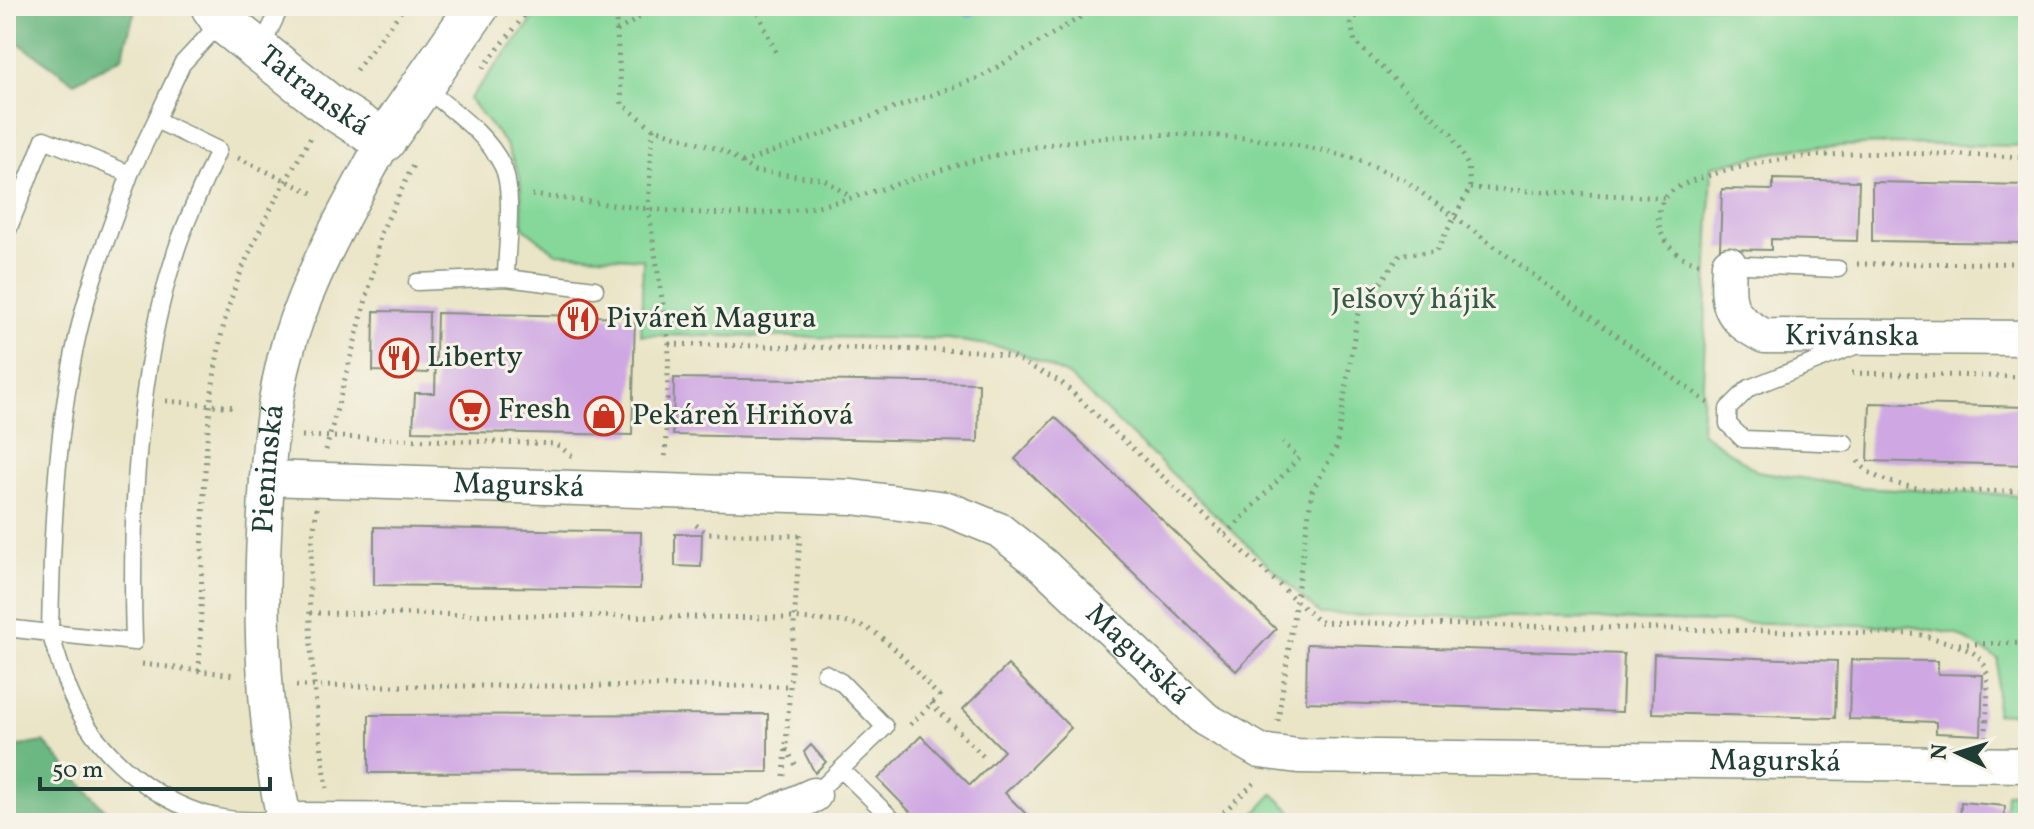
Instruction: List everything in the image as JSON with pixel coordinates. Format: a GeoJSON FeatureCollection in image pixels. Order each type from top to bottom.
{"type":"FeatureCollection","features":[{"type":"Feature","properties":{"kind":"street"},"geometry":{"type":"LineString","coordinates":[[384,141],[478,6]]}},
{"type":"Feature","properties":{"kind":"street","name":"Tatranská"},"geometry":{"type":"LineString","coordinates":[[217,14],[331,107],[384,141]]}},
{"type":"Feature","properties":{"kind":"street","name":"Pieninská"},"geometry":{"type":"LineString","coordinates":[[284,821],[270,745],[261,647],[272,422],[290,341],[319,262],[384,141]]}},
{"type":"Feature","properties":{"kind":"street","name":"Krivánska"},"geometry":{"type":"LineString","coordinates":[[1724,264],[1727,303],[1742,325],[1764,336],[2028,338]]}},
{"type":"Feature","properties":{"kind":"street","name":"Magurská"},"geometry":{"type":"LineString","coordinates":[[267,478],[852,497],[947,509],[999,530],[1043,565],[1205,719],[1260,751],[1298,756],[2028,765]]}},
{"type":"Feature","properties":{"kind":"street"},"geometry":{"type":"LineString","coordinates":[[284,821],[753,822],[814,795]]}},
{"type":"Feature","properties":{"kind":"lane"},"geometry":{"type":"LineString","coordinates":[[260,51],[281,6]]}},
{"type":"Feature","properties":{"kind":"lane"},"geometry":{"type":"LineString","coordinates":[[217,14],[182,64],[130,174],[88,296],[61,435],[51,535],[50,633],[73,700],[105,750],[146,784],[190,810],[225,819],[284,821]]}},
{"type":"Feature","properties":{"kind":"lane"},"geometry":{"type":"LineString","coordinates":[[421,84],[486,141],[504,167],[507,193],[506,278]]}},
{"type":"Feature","properties":{"kind":"lane"},"geometry":{"type":"LineString","coordinates":[[6,628],[134,642],[132,562],[138,470],[156,336],[178,245],[218,150],[156,120]]}},
{"type":"Feature","properties":{"kind":"lane"},"geometry":{"type":"LineString","coordinates":[[6,235],[44,139],[130,174]]}},
{"type":"Feature","properties":{"kind":"lane"},"geometry":{"type":"LineString","coordinates":[[1724,264],[1838,269]]}},
{"type":"Feature","properties":{"kind":"lane"},"geometry":{"type":"LineString","coordinates":[[417,282],[506,278],[595,289]]}},
{"type":"Feature","properties":{"kind":"lane"},"geometry":{"type":"LineString","coordinates":[[1845,443],[1743,439],[1728,424],[1728,409],[1749,388],[1881,335]]}},
{"type":"Feature","properties":{"kind":"lane"},"geometry":{"type":"LineString","coordinates":[[814,795],[885,727],[841,682],[825,673]]}},
{"type":"Feature","properties":{"kind":"lane"},"geometry":{"type":"LineString","coordinates":[[841,769],[896,823]]}},
{"type":"Feature","properties":{"kind":"path"},"geometry":{"type":"LineString","coordinates":[[356,70],[405,6]]}},
{"type":"Feature","properties":{"kind":"path"},"geometry":{"type":"LineString","coordinates":[[615,6],[622,104],[653,128],[724,151],[754,171],[824,179],[851,197]]}},
{"type":"Feature","properties":{"kind":"path"},"geometry":{"type":"LineString","coordinates":[[617,31],[659,6]]}},
{"type":"Feature","properties":{"kind":"path"},"geometry":{"type":"LineString","coordinates":[[755,6],[777,55]]}},
{"type":"Feature","properties":{"kind":"path"},"geometry":{"type":"LineString","coordinates":[[742,163],[981,77],[1099,6]]}},
{"type":"Feature","properties":{"kind":"path"},"geometry":{"type":"LineString","coordinates":[[1277,723],[1312,491],[1336,448],[1358,313],[1401,254],[1436,252],[1470,188],[1468,165],[1451,134],[1355,42],[1351,24],[1359,12],[1378,6]]}},
{"type":"Feature","properties":{"kind":"path"},"geometry":{"type":"LineString","coordinates":[[653,128],[648,207],[669,344],[665,470]]}},
{"type":"Feature","properties":{"kind":"path"},"geometry":{"type":"LineString","coordinates":[[199,671],[211,404],[221,334],[246,263],[315,130]]}},
{"type":"Feature","properties":{"kind":"path"},"geometry":{"type":"LineString","coordinates":[[507,193],[725,214],[781,211],[851,197],[975,160],[1061,144],[1166,134],[1259,138],[1351,157],[1404,180],[1704,402],[1728,409]]}},
{"type":"Feature","properties":{"kind":"path"},"geometry":{"type":"LineString","coordinates":[[1724,264],[1693,262],[1670,250],[1659,231],[1659,207],[1673,190],[1728,170],[1794,157],[2028,157]]}},
{"type":"Feature","properties":{"kind":"path"},"geometry":{"type":"LineString","coordinates":[[255,164],[317,195]]}},
{"type":"Feature","properties":{"kind":"path"},"geometry":{"type":"LineString","coordinates":[[1470,188],[1666,198]]}},
{"type":"Feature","properties":{"kind":"path"},"geometry":{"type":"LineString","coordinates":[[324,465],[328,436],[376,262],[380,235]]}},
{"type":"Feature","properties":{"kind":"path"},"geometry":{"type":"LineString","coordinates":[[1870,262],[2028,263]]}},
{"type":"Feature","properties":{"kind":"path"},"geometry":{"type":"LineString","coordinates":[[669,344],[977,351],[1012,357],[1061,382],[1319,622],[1917,634],[1954,644],[1980,656],[1988,666],[1985,748]]}},
{"type":"Feature","properties":{"kind":"path"},"geometry":{"type":"LineString","coordinates":[[1791,371],[2028,377]]}},
{"type":"Feature","properties":{"kind":"path"},"geometry":{"type":"LineString","coordinates":[[180,401],[237,407]]}},
{"type":"Feature","properties":{"kind":"path"},"geometry":{"type":"LineString","coordinates":[[301,436],[556,444],[577,459]]}},
{"type":"Feature","properties":{"kind":"path"},"geometry":{"type":"LineString","coordinates":[[1226,535],[1299,458],[1283,442]]}},
{"type":"Feature","properties":{"kind":"path"},"geometry":{"type":"LineString","coordinates":[[1845,443],[1863,470],[1902,487],[2028,491]]}},
{"type":"Feature","properties":{"kind":"path"},"geometry":{"type":"LineString","coordinates":[[781,809],[802,495]]}},
{"type":"Feature","properties":{"kind":"path"},"geometry":{"type":"LineString","coordinates":[[319,501],[308,558],[313,686],[328,798]]}},
{"type":"Feature","properties":{"kind":"path"},"geometry":{"type":"LineString","coordinates":[[310,613],[794,618],[864,627],[879,637],[939,696],[903,732],[885,727]]}},
{"type":"Feature","properties":{"kind":"path"},"geometry":{"type":"LineString","coordinates":[[1954,644],[2028,643]]}},
{"type":"Feature","properties":{"kind":"path"},"geometry":{"type":"LineString","coordinates":[[136,664],[236,675]]}},
{"type":"Feature","properties":{"kind":"path"},"geometry":{"type":"LineString","coordinates":[[291,686],[790,686]]}},
{"type":"Feature","properties":{"kind":"path"},"geometry":{"type":"LineString","coordinates":[[931,703],[985,758]]}},
{"type":"Feature","properties":{"kind":"path"},"geometry":{"type":"LineString","coordinates":[[1212,823],[1258,779]]}},
{"type":"Feature","properties":{"kind":"green space"},"geometry":{"type":"Polygon","coordinates":[[[6,6],[136,6],[122,57],[74,82],[6,34],[6,6]]]}},
{"type":"Feature","properties":{"kind":"green space","name":"Jelšový hájik"},"geometry":{"type":"Polygon","coordinates":[[[544,6],[2028,6],[2028,146],[1885,144],[1796,148],[1712,166],[1701,432],[1757,471],[1858,487],[2028,496],[2028,713],[1996,714],[1998,659],[1956,634],[1908,626],[1320,614],[1069,376],[1012,349],[948,339],[641,335],[643,259],[556,253],[523,227],[520,177],[506,145],[469,99],[544,6]]]}},
{"type":"Feature","properties":{"kind":"green space"},"geometry":{"type":"Polygon","coordinates":[[[44,742],[117,823],[6,823],[6,748],[44,742]]]}},
{"type":"Feature","properties":{"kind":"green space"},"geometry":{"type":"Polygon","coordinates":[[[2028,792],[2028,810],[2019,811],[2018,823],[2004,823],[2006,793],[2028,792]]]}},
{"type":"Feature","properties":{"kind":"green space"},"geometry":{"type":"Polygon","coordinates":[[[1273,794],[1304,823],[1246,823],[1273,794]]]}},
{"type":"Feature","properties":{"kind":"building"},"geometry":{"type":"Polygon","coordinates":[[[1773,179],[1859,181],[1857,241],[1771,239],[1771,250],[1720,249],[1722,189],[1773,190],[1773,179]]]}},
{"type":"Feature","properties":{"kind":"building"},"geometry":{"type":"Polygon","coordinates":[[[1872,182],[2028,185],[2028,243],[1872,241],[1872,182]]]}},
{"type":"Feature","properties":{"kind":"building"},"geometry":{"type":"Polygon","coordinates":[[[374,311],[429,312],[428,373],[373,371],[374,311]]]}},
{"type":"Feature","properties":{"kind":"building"},"geometry":{"type":"Polygon","coordinates":[[[437,313],[635,317],[632,435],[413,431],[415,393],[435,393],[437,313]]]}},
{"type":"Feature","properties":{"kind":"building"},"geometry":{"type":"Polygon","coordinates":[[[674,378],[979,383],[978,442],[673,435],[674,378]]]}},
{"type":"Feature","properties":{"kind":"building"},"geometry":{"type":"Polygon","coordinates":[[[1870,403],[2028,407],[2028,465],[1868,461],[1870,403]]]}},
{"type":"Feature","properties":{"kind":"building"},"geometry":{"type":"Polygon","coordinates":[[[1055,417],[1276,629],[1236,671],[1015,459],[1055,417]]]}},
{"type":"Feature","properties":{"kind":"building"},"geometry":{"type":"Polygon","coordinates":[[[374,527],[641,532],[640,589],[374,585],[374,527]]]}},
{"type":"Feature","properties":{"kind":"building"},"geometry":{"type":"Polygon","coordinates":[[[675,534],[702,534],[701,567],[675,566],[675,534]]]}},
{"type":"Feature","properties":{"kind":"building"},"geometry":{"type":"Polygon","coordinates":[[[1307,644],[1624,654],[1622,712],[1306,702],[1307,644]]]}},
{"type":"Feature","properties":{"kind":"building"},"geometry":{"type":"Polygon","coordinates":[[[1654,654],[1837,661],[1835,718],[1652,713],[1654,654]]]}},
{"type":"Feature","properties":{"kind":"building"},"geometry":{"type":"Polygon","coordinates":[[[1851,660],[1938,661],[1938,674],[1983,675],[1981,735],[1936,733],[1936,722],[1849,719],[1851,660]]]}},
{"type":"Feature","properties":{"kind":"building"},"geometry":{"type":"Polygon","coordinates":[[[1008,665],[1071,728],[1005,793],[1035,823],[921,823],[878,779],[921,736],[970,785],[1004,751],[963,709],[1008,665]]]}},
{"type":"Feature","properties":{"kind":"building"},"geometry":{"type":"Polygon","coordinates":[[[768,714],[768,772],[369,773],[369,715],[768,714]]]}},
{"type":"Feature","properties":{"kind":"building"},"geometry":{"type":"Polygon","coordinates":[[[811,745],[826,762],[815,773],[804,752],[811,745]]]}},
{"type":"Feature","properties":{"kind":"building"},"geometry":{"type":"Polygon","coordinates":[[[1961,802],[2005,806],[2004,823],[1960,823],[1961,802]]]}},
{"type":"Feature","properties":{"kind":"waterway"},"geometry":{"type":"LineString","coordinates":[[969,13],[979,6]]}},
{"type":"Feature","properties":{"kind":"place","name":"Piváreň Magura"},"geometry":{"type":"Point","coordinates":[578,319]}},
{"type":"Feature","properties":{"kind":"place","name":"Liberty"},"geometry":{"type":"Point","coordinates":[399,358]}},
{"type":"Feature","properties":{"kind":"place","name":"Fresh"},"geometry":{"type":"Point","coordinates":[470,410]}},
{"type":"Feature","properties":{"kind":"place","name":"Pekáreň Hriňová"},"geometry":{"type":"Point","coordinates":[604,416]}}]}
